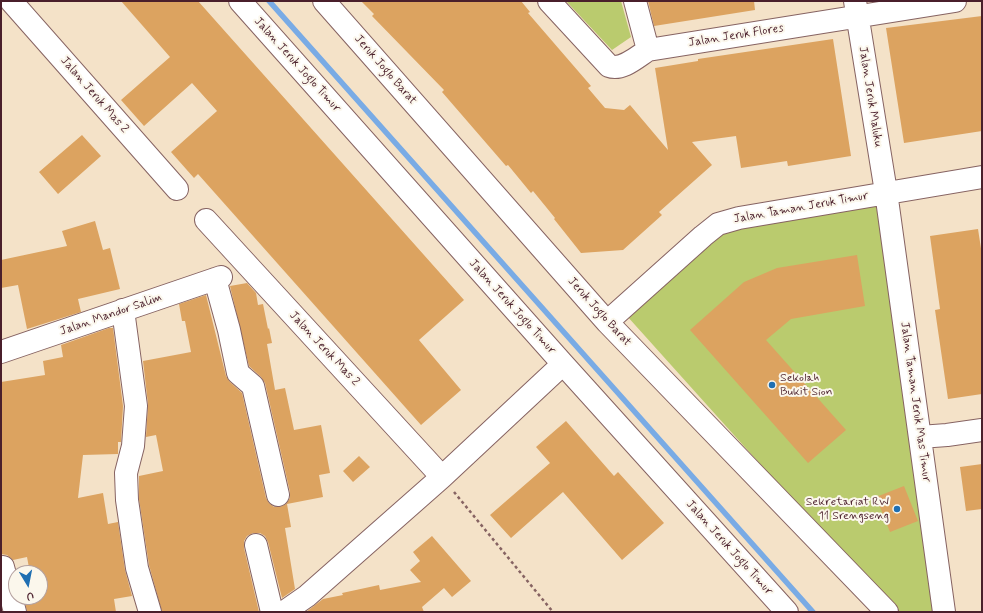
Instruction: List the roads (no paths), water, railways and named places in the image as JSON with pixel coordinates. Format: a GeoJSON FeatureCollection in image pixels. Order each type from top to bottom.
{"type":"FeatureCollection","features":[{"type":"Feature","properties":{"kind":"street"},"geometry":{"type":"LineString","coordinates":[[1,5],[11,1]]}},
{"type":"Feature","properties":{"kind":"street","name":"Jalan Jeruk Mas 2"},"geometry":{"type":"LineString","coordinates":[[11,1],[177,189]]}},
{"type":"Feature","properties":{"kind":"street","name":"Jalan Jeruk Joglo Timur"},"geometry":{"type":"LineString","coordinates":[[240,1],[563,364],[787,612]]}},
{"type":"Feature","properties":{"kind":"street","name":"Jeruk Joglo Barat"},"geometry":{"type":"LineString","coordinates":[[324,1],[607,322],[887,612]]}},
{"type":"Feature","properties":{"kind":"street","name":"Jalan Jeruk Flores"},"geometry":{"type":"LineString","coordinates":[[549,1],[609,66],[614,68],[621,66],[648,50],[856,9],[955,1]]}},
{"type":"Feature","properties":{"kind":"street"},"geometry":{"type":"LineString","coordinates":[[635,1],[648,50]]}},
{"type":"Feature","properties":{"kind":"street","name":"Jalan Jeruk Maluku"},"geometry":{"type":"LineString","coordinates":[[856,9],[886,192]]}},
{"type":"Feature","properties":{"kind":"street","name":"Jalan Taman Jeruk Timur"},"geometry":{"type":"LineString","coordinates":[[607,322],[718,224],[739,218],[982,177]]}},
{"type":"Feature","properties":{"kind":"street","name":"Jalan Taman Jeruk Mas Timur"},"geometry":{"type":"LineString","coordinates":[[886,192],[944,612]]}},
{"type":"Feature","properties":{"kind":"street","name":"Jalan Jeruk Mas 2"},"geometry":{"type":"LineString","coordinates":[[206,220],[442,477]]}},
{"type":"Feature","properties":{"kind":"street","name":"Jalan Mandor Salim"},"geometry":{"type":"LineString","coordinates":[[1,352],[218,278],[238,373],[253,386],[278,495]]}},
{"type":"Feature","properties":{"kind":"street"},"geometry":{"type":"LineString","coordinates":[[123,310],[136,406],[133,446],[126,473],[127,500],[137,568],[150,612]]}},
{"type":"Feature","properties":{"kind":"street"},"geometry":{"type":"LineString","coordinates":[[284,612],[307,596],[442,477],[563,364]]}},
{"type":"Feature","properties":{"kind":"street"},"geometry":{"type":"LineString","coordinates":[[920,437],[982,430]]}},
{"type":"Feature","properties":{"kind":"street"},"geometry":{"type":"LineString","coordinates":[[256,545],[272,612]]}},
{"type":"Feature","properties":{"kind":"street"},"geometry":{"type":"LineString","coordinates":[[4,579],[15,612]]}},
{"type":"Feature","properties":{"kind":"waterway"},"geometry":{"type":"LineString","coordinates":[[269,1],[813,612]]}},
{"type":"Feature","properties":{"kind":"place","name":"Sekolah Bukit Sion"},"geometry":{"type":"Point","coordinates":[772,385]}},
{"type":"Feature","properties":{"kind":"place","name":"Sekretariat RW 11 Srengseng"},"geometry":{"type":"Point","coordinates":[897,509]}}]}
